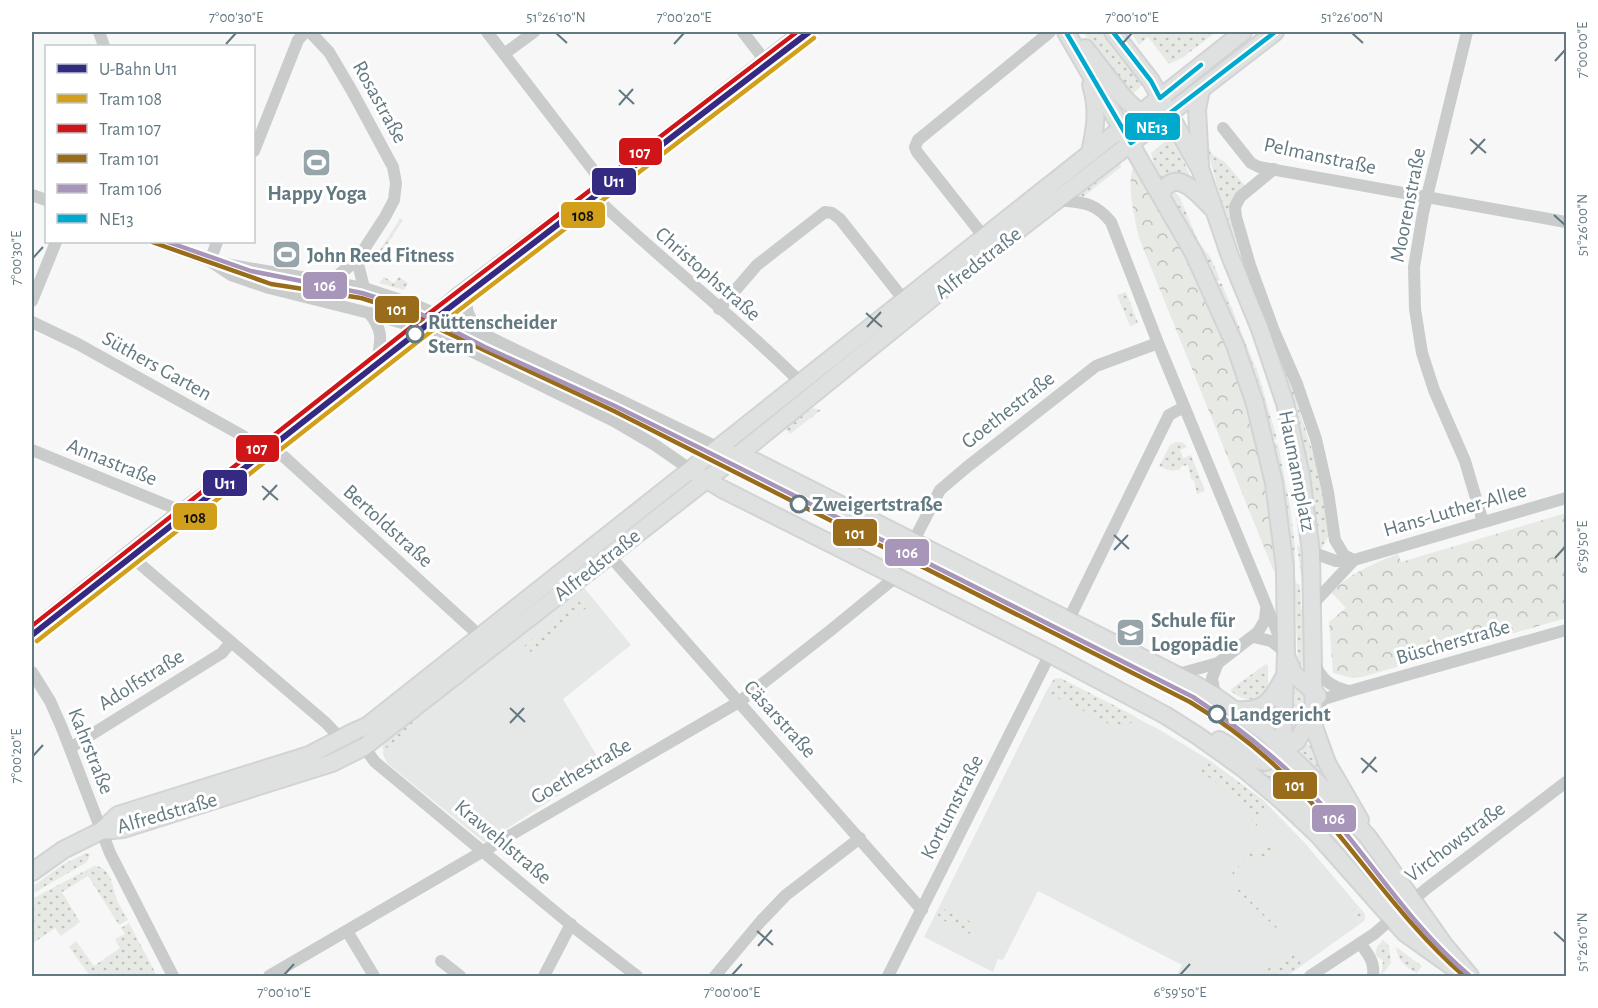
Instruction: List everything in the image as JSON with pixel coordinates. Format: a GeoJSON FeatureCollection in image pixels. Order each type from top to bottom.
{"type":"FeatureCollection","features":[{"type":"Feature","properties":{"kind":"main road","name":"Haumannplatz"},"geometry":{"type":"LineString","coordinates":[[1068,32],[1210,286],[1235,345],[1255,404],[1270,463],[1286,575],[1283,725],[1288,770],[1302,810],[1319,836]]}},
{"type":"Feature","properties":{"kind":"main road"},"geometry":{"type":"LineString","coordinates":[[1068,32],[1086,48],[1124,98],[1140,114],[1148,121],[1165,117]]}},
{"type":"Feature","properties":{"kind":"main road","name":"Haumannplatz"},"geometry":{"type":"LineString","coordinates":[[1113,32],[1151,81],[1160,98],[1165,117],[1201,171],[1212,208],[1260,329],[1285,403],[1301,476],[1311,552],[1317,736],[1327,763],[1368,837]]}},
{"type":"Feature","properties":{"kind":"main road","name":"Alfredstraße"},"geometry":{"type":"LineString","coordinates":[[101,831],[123,829],[332,763],[364,747],[441,689],[609,555],[698,475],[719,448],[1243,32]]}},
{"type":"Feature","properties":{"kind":"main road","name":"Alfredstraße"},"geometry":{"type":"LineString","coordinates":[[101,831],[118,815],[309,755],[367,726],[584,553],[698,475],[737,456],[974,264],[1275,32]]}},
{"type":"Feature","properties":{"kind":"main road"},"geometry":{"type":"LineString","coordinates":[[1085,64],[1095,102],[1096,123],[1090,153]]}},
{"type":"Feature","properties":{"kind":"main road"},"geometry":{"type":"LineString","coordinates":[[1201,90],[1197,109],[1201,171]]}},
{"type":"Feature","properties":{"kind":"main road"},"geometry":{"type":"LineString","coordinates":[[1162,198],[1164,188],[1169,183],[1178,181],[1187,185],[1212,208]]}},
{"type":"Feature","properties":{"kind":"main road"},"geometry":{"type":"LineString","coordinates":[[719,448],[756,462],[1167,670],[1236,710],[1286,750],[1368,837],[1468,976]]}},
{"type":"Feature","properties":{"kind":"main road"},"geometry":{"type":"LineString","coordinates":[[698,475],[1050,654],[1165,715],[1198,736],[1244,769],[1319,836],[1405,933],[1468,976]]}},
{"type":"Feature","properties":{"kind":"main road"},"geometry":{"type":"LineString","coordinates":[[1198,736],[1216,739],[1262,762],[1271,760],[1300,737],[1317,701],[1294,674],[1286,654]]}},
{"type":"Feature","properties":{"kind":"main road"},"geometry":{"type":"LineString","coordinates":[[1236,710],[1254,710],[1264,705],[1276,693],[1285,676]]}},
{"type":"Feature","properties":{"kind":"main road"},"geometry":{"type":"LineString","coordinates":[[32,872],[63,850],[101,831]]}},
{"type":"Feature","properties":{"kind":"street"},"geometry":{"type":"LineString","coordinates":[[255,145],[298,40],[305,32]]}},
{"type":"Feature","properties":{"kind":"street","name":"Rosastraße"},"geometry":{"type":"LineString","coordinates":[[310,32],[329,52],[393,167],[396,183],[394,200],[357,260]]}},
{"type":"Feature","properties":{"kind":"street"},"geometry":{"type":"LineString","coordinates":[[487,32],[603,183]]}},
{"type":"Feature","properties":{"kind":"street"},"geometry":{"type":"LineString","coordinates":[[504,54],[534,32]]}},
{"type":"Feature","properties":{"kind":"street"},"geometry":{"type":"LineString","coordinates":[[743,32],[764,58]]}},
{"type":"Feature","properties":{"kind":"street"},"geometry":{"type":"LineString","coordinates":[[32,628],[179,510],[377,362],[473,280],[591,193],[798,32]]}},
{"type":"Feature","properties":{"kind":"street"},"geometry":{"type":"LineString","coordinates":[[984,237],[915,147],[918,140],[1050,32]]}},
{"type":"Feature","properties":{"kind":"street","name":"Moorenstraße"},"geometry":{"type":"LineString","coordinates":[[1467,32],[1427,196],[1414,267],[1415,309],[1420,342],[1434,390],[1466,461],[1483,522]]}},
{"type":"Feature","properties":{"kind":"street","name":"Pelmanstraße"},"geometry":{"type":"LineString","coordinates":[[1223,128],[1251,163],[1566,222]]}},
{"type":"Feature","properties":{"kind":"street","name":"Haumannplatz"},"geometry":{"type":"LineString","coordinates":[[1274,169],[1240,197],[1235,207],[1236,217],[1250,266],[1297,384],[1316,439],[1328,492],[1335,540],[1344,555],[1354,560]]}},
{"type":"Feature","properties":{"kind":"street","name":"Christophstraße"},"geometry":{"type":"LineString","coordinates":[[591,193],[801,383]]}},
{"type":"Feature","properties":{"kind":"street","name":"Haumannplatz"},"geometry":{"type":"LineString","coordinates":[[1057,200],[1087,203],[1101,210],[1111,222],[1158,343],[1286,654]]}},
{"type":"Feature","properties":{"kind":"street"},"geometry":{"type":"LineString","coordinates":[[719,309],[757,265],[825,212],[832,213],[840,219],[904,300]]}},
{"type":"Feature","properties":{"kind":"street"},"geometry":{"type":"LineString","coordinates":[[32,301],[56,243]]}},
{"type":"Feature","properties":{"kind":"street"},"geometry":{"type":"LineString","coordinates":[[160,243],[210,261],[331,281],[401,299],[488,336],[719,448]]}},
{"type":"Feature","properties":{"kind":"street"},"geometry":{"type":"LineString","coordinates":[[210,261],[218,243]]}},
{"type":"Feature","properties":{"kind":"street"},"geometry":{"type":"LineString","coordinates":[[331,281],[357,260],[363,288]]}},
{"type":"Feature","properties":{"kind":"street"},"geometry":{"type":"LineString","coordinates":[[210,261],[231,275],[270,288],[418,327],[448,340],[614,421],[655,444],[698,475]]}},
{"type":"Feature","properties":{"kind":"street"},"geometry":{"type":"LineString","coordinates":[[473,280],[467,298],[466,312],[469,319],[488,336]]}},
{"type":"Feature","properties":{"kind":"street"},"geometry":{"type":"LineString","coordinates":[[369,313],[379,326],[381,336],[377,362]]}},
{"type":"Feature","properties":{"kind":"street","name":"Süthers Garten"},"geometry":{"type":"LineString","coordinates":[[32,322],[78,344],[264,447]]}},
{"type":"Feature","properties":{"kind":"street","name":"Goethestraße"},"geometry":{"type":"LineString","coordinates":[[913,542],[940,490],[967,467],[1096,366],[1158,343]]}},
{"type":"Feature","properties":{"kind":"street"},"geometry":{"type":"LineString","coordinates":[[1068,621],[1169,415],[1184,407]]}},
{"type":"Feature","properties":{"kind":"street","name":"Bertoldstraße"},"geometry":{"type":"LineString","coordinates":[[264,447],[481,637]]}},
{"type":"Feature","properties":{"kind":"street","name":"Annastraße"},"geometry":{"type":"LineString","coordinates":[[32,450],[179,510]]}},
{"type":"Feature","properties":{"kind":"street","name":"Hans-Luther-Allee"},"geometry":{"type":"LineString","coordinates":[[1311,552],[1336,561],[1354,560],[1566,498]]}},
{"type":"Feature","properties":{"kind":"street"},"geometry":{"type":"LineString","coordinates":[[127,553],[326,723],[341,739]]}},
{"type":"Feature","properties":{"kind":"street","name":"Cäsarstraße"},"geometry":{"type":"LineString","coordinates":[[609,555],[922,910]]}},
{"type":"Feature","properties":{"kind":"street","name":"Hans-Luther-Allee"},"geometry":{"type":"LineString","coordinates":[[1312,604],[1354,560]]}},
{"type":"Feature","properties":{"kind":"street","name":"Goethestraße"},"geometry":{"type":"LineString","coordinates":[[269,976],[739,702],[897,576]]}},
{"type":"Feature","properties":{"kind":"street"},"geometry":{"type":"LineString","coordinates":[[1167,670],[1182,673],[1218,663],[1253,638],[1263,624],[1266,608]]}},
{"type":"Feature","properties":{"kind":"street","name":"Büscherstraße"},"geometry":{"type":"LineString","coordinates":[[1317,701],[1566,630]]}},
{"type":"Feature","properties":{"kind":"street"},"geometry":{"type":"LineString","coordinates":[[1253,638],[1271,641],[1286,654]]}},
{"type":"Feature","properties":{"kind":"street","name":"Adolfstraße"},"geometry":{"type":"LineString","coordinates":[[70,748],[222,652],[231,642]]}},
{"type":"Feature","properties":{"kind":"street","name":"Kortumstraße"},"geometry":{"type":"LineString","coordinates":[[888,976],[1050,654]]}},
{"type":"Feature","properties":{"kind":"street"},"geometry":{"type":"LineString","coordinates":[[1313,660],[1319,674],[1326,682],[1350,691]]}},
{"type":"Feature","properties":{"kind":"street"},"geometry":{"type":"LineString","coordinates":[[1215,696],[1212,678],[1218,663]]}},
{"type":"Feature","properties":{"kind":"street","name":"Kahrstraße"},"geometry":{"type":"LineString","coordinates":[[32,672],[50,701],[112,857],[173,976]]}},
{"type":"Feature","properties":{"kind":"street"},"geometry":{"type":"LineString","coordinates":[[364,747],[367,726]]}},
{"type":"Feature","properties":{"kind":"street","name":"Krawehlstraße"},"geometry":{"type":"LineString","coordinates":[[364,747],[375,762],[570,924],[637,976]]}},
{"type":"Feature","properties":{"kind":"street","name":"Virchowstraße"},"geometry":{"type":"LineString","coordinates":[[1310,976],[1374,934],[1412,900],[1566,782]]}},
{"type":"Feature","properties":{"kind":"street"},"geometry":{"type":"LineString","coordinates":[[714,976],[786,895],[860,838]]}},
{"type":"Feature","properties":{"kind":"street"},"geometry":{"type":"LineString","coordinates":[[544,976],[570,924]]}},
{"type":"Feature","properties":{"kind":"street"},"geometry":{"type":"LineString","coordinates":[[347,931],[374,976]]}},
{"type":"Feature","properties":{"kind":"street"},"geometry":{"type":"LineString","coordinates":[[1360,943],[1371,958],[1374,966],[1373,976]]}},
{"type":"Feature","properties":{"kind":"street"},"geometry":{"type":"LineString","coordinates":[[441,961],[460,976]]}},
{"type":"Feature","properties":{"kind":"shaded area"},"geometry":{"type":"Polygon","coordinates":[[[582,585],[631,645],[563,699],[603,766],[485,843],[387,763],[383,754],[384,744],[582,585]]]}},
{"type":"Feature","properties":{"kind":"shaded area"},"geometry":{"type":"Polygon","coordinates":[[[1060,678],[1160,730],[1209,760],[1262,799],[1304,842],[1365,914],[1364,921],[1287,976],[1176,976],[1182,965],[1038,891],[1003,960],[998,959],[993,972],[924,937],[1046,692],[1054,679],[1060,678]]]}},
{"type":"Feature","properties":{"kind":"green space"},"geometry":{"type":"Polygon","coordinates":[[[1083,32],[1105,32],[1144,83],[1132,95],[1083,32]]]}},
{"type":"Feature","properties":{"kind":"green space"},"geometry":{"type":"Polygon","coordinates":[[[1131,32],[1216,32],[1182,58],[1169,64],[1148,37],[1139,45],[1131,32]]]}},
{"type":"Feature","properties":{"kind":"green space"},"geometry":{"type":"Polygon","coordinates":[[[1207,134],[1209,148],[1213,155],[1225,162],[1246,187],[1233,203],[1320,475],[1329,535],[1320,551],[1273,345],[1222,203],[1206,146],[1207,134]]]}},
{"type":"Feature","properties":{"kind":"green space"},"geometry":{"type":"Polygon","coordinates":[[[1173,135],[1192,181],[1162,183],[1155,170],[1151,153],[1173,135]]]}},
{"type":"Feature","properties":{"kind":"green space"},"geometry":{"type":"Polygon","coordinates":[[[1120,162],[1121,167],[1082,198],[1076,197],[1120,162]]]}},
{"type":"Feature","properties":{"kind":"green space"},"geometry":{"type":"Polygon","coordinates":[[[1135,164],[1204,287],[1232,355],[1263,462],[1279,572],[1274,572],[1139,238],[1131,190],[1132,171],[1135,164]]]}},
{"type":"Feature","properties":{"kind":"green space"},"geometry":{"type":"Polygon","coordinates":[[[1171,188],[1180,198],[1199,243],[1211,258],[1220,280],[1215,282],[1168,194],[1171,188]]]}},
{"type":"Feature","properties":{"kind":"green space"},"geometry":{"type":"Polygon","coordinates":[[[400,219],[403,220],[378,258],[376,256],[400,219]]]}},
{"type":"Feature","properties":{"kind":"green space"},"geometry":{"type":"Polygon","coordinates":[[[384,277],[394,283],[399,277],[408,283],[404,290],[379,283],[384,277]]]}},
{"type":"Feature","properties":{"kind":"green space"},"geometry":{"type":"Polygon","coordinates":[[[1216,284],[1222,284],[1259,376],[1277,439],[1272,440],[1216,284]]]}},
{"type":"Feature","properties":{"kind":"green space"},"geometry":{"type":"Polygon","coordinates":[[[1126,292],[1138,323],[1130,326],[1117,295],[1126,292]]]}},
{"type":"Feature","properties":{"kind":"green space"},"geometry":{"type":"Polygon","coordinates":[[[812,408],[821,410],[790,434],[785,428],[812,408]]]}},
{"type":"Feature","properties":{"kind":"green space"},"geometry":{"type":"Polygon","coordinates":[[[1176,442],[1183,443],[1187,447],[1180,450],[1183,458],[1191,455],[1205,491],[1197,494],[1188,465],[1174,470],[1159,466],[1170,445],[1176,442]]]}},
{"type":"Feature","properties":{"kind":"green space"},"geometry":{"type":"Polygon","coordinates":[[[1272,443],[1278,444],[1290,506],[1295,546],[1295,570],[1293,570],[1272,443]]]}},
{"type":"Feature","properties":{"kind":"green space"},"geometry":{"type":"Polygon","coordinates":[[[1566,513],[1566,618],[1362,677],[1352,678],[1333,673],[1329,622],[1346,608],[1331,592],[1346,579],[1398,554],[1401,562],[1566,513]]]}},
{"type":"Feature","properties":{"kind":"green space"},"geometry":{"type":"Polygon","coordinates":[[[1297,544],[1305,552],[1306,577],[1301,576],[1297,544]]]}},
{"type":"Feature","properties":{"kind":"green space"},"geometry":{"type":"Polygon","coordinates":[[[1294,578],[1300,585],[1301,609],[1305,609],[1304,667],[1298,663],[1294,578]]]}},
{"type":"Feature","properties":{"kind":"green space"},"geometry":{"type":"Polygon","coordinates":[[[584,598],[590,605],[527,655],[522,648],[536,636],[539,639],[544,634],[542,632],[584,598]]]}},
{"type":"Feature","properties":{"kind":"green space"},"geometry":{"type":"Polygon","coordinates":[[[1266,664],[1268,666],[1268,686],[1262,696],[1245,699],[1231,691],[1231,689],[1266,664]]]}},
{"type":"Feature","properties":{"kind":"green space"},"geometry":{"type":"Polygon","coordinates":[[[1060,678],[1135,716],[1131,723],[1122,722],[1119,729],[1046,692],[1054,679],[1060,678]]]}},
{"type":"Feature","properties":{"kind":"green space"},"geometry":{"type":"Polygon","coordinates":[[[1291,679],[1307,694],[1306,708],[1297,729],[1290,725],[1291,679]]]}},
{"type":"Feature","properties":{"kind":"green space"},"geometry":{"type":"Polygon","coordinates":[[[425,711],[428,715],[384,750],[382,749],[385,742],[425,711]]]}},
{"type":"Feature","properties":{"kind":"green space"},"geometry":{"type":"Polygon","coordinates":[[[1304,743],[1314,747],[1329,784],[1300,752],[1304,743]]]}},
{"type":"Feature","properties":{"kind":"green space"},"geometry":{"type":"Polygon","coordinates":[[[1209,760],[1266,803],[1256,827],[1250,824],[1255,813],[1201,771],[1209,760]]]}},
{"type":"Feature","properties":{"kind":"green space"},"geometry":{"type":"Polygon","coordinates":[[[1250,766],[1273,766],[1282,774],[1288,797],[1250,766]]]}},
{"type":"Feature","properties":{"kind":"green space"},"geometry":{"type":"Polygon","coordinates":[[[1297,770],[1334,811],[1391,883],[1388,885],[1325,805],[1298,776],[1297,770]]]}},
{"type":"Feature","properties":{"kind":"green space"},"geometry":{"type":"Polygon","coordinates":[[[1308,800],[1380,891],[1377,894],[1325,830],[1308,800]]]}},
{"type":"Feature","properties":{"kind":"green space"},"geometry":{"type":"Polygon","coordinates":[[[1271,841],[1279,848],[1265,860],[1254,857],[1243,861],[1236,877],[1240,888],[1281,928],[1279,931],[1236,889],[1232,876],[1238,862],[1271,841]]]}},
{"type":"Feature","properties":{"kind":"green space"},"geometry":{"type":"Polygon","coordinates":[[[86,853],[90,854],[87,862],[32,894],[32,887],[62,865],[86,853]]]}},
{"type":"Feature","properties":{"kind":"green space"},"geometry":{"type":"Polygon","coordinates":[[[94,866],[103,869],[109,876],[117,901],[128,920],[119,925],[88,876],[62,892],[80,922],[61,936],[55,928],[32,944],[32,899],[94,866]]]}},
{"type":"Feature","properties":{"kind":"green space"},"geometry":{"type":"Polygon","coordinates":[[[1358,906],[1365,914],[1365,919],[1355,927],[1358,921],[1351,912],[1358,906]]]}},
{"type":"Feature","properties":{"kind":"green space"},"geometry":{"type":"Polygon","coordinates":[[[942,908],[975,924],[970,934],[937,917],[942,908]]]}},
{"type":"Feature","properties":{"kind":"green space"},"geometry":{"type":"Polygon","coordinates":[[[129,923],[157,976],[90,976],[69,947],[76,941],[94,966],[120,948],[115,939],[125,934],[121,928],[129,923]]]}},
{"type":"Feature","properties":{"kind":"green space"},"geometry":{"type":"Polygon","coordinates":[[[1383,940],[1389,946],[1391,963],[1381,976],[1383,961],[1375,954],[1383,940]]]}},
{"type":"Feature","properties":{"kind":"green space"},"geometry":{"type":"Polygon","coordinates":[[[1396,947],[1422,966],[1417,973],[1403,963],[1396,947]]]}},
{"type":"Feature","properties":{"kind":"green space"},"geometry":{"type":"Polygon","coordinates":[[[1290,952],[1303,964],[1282,976],[1267,970],[1271,966],[1278,970],[1290,952]]]}},
{"type":"Feature","properties":{"kind":"tram line","name":"107"},"geometry":{"type":"LineString","coordinates":[[32,626],[410,328],[797,32]]}},
{"type":"Feature","properties":{"kind":"tram line","name":"108"},"geometry":{"type":"LineString","coordinates":[[37,641],[420,340],[814,38]]}},
{"type":"Feature","properties":{"kind":"tram line","name":"101"},"geometry":{"type":"LineString","coordinates":[[155,243],[271,284],[361,298],[399,310],[614,411],[1190,702],[1239,735],[1297,787],[1422,935],[1464,976]]}},
{"type":"Feature","properties":{"kind":"tram line","name":"106"},"geometry":{"type":"LineString","coordinates":[[171,243],[251,271],[362,293],[409,308],[485,347],[615,406],[698,447],[1193,697],[1248,736],[1314,796],[1413,918],[1470,976]]}},
{"type":"Feature","properties":{"kind":"tram line"},"geometry":{"type":"LineString","coordinates":[[546,375],[579,395]]}},
{"type":"Feature","properties":{"kind":"metro line","name":"U11"},"geometry":{"type":"LineString","coordinates":[[32,635],[415,334],[809,32]]}},
{"type":"Feature","properties":{"kind":"transit line","name":"NE13"},"geometry":{"type":"LineString","coordinates":[[32,628],[173,515],[366,371],[455,294],[798,32]]}},
{"type":"Feature","properties":{"kind":"transit line","name":"NE13"},"geometry":{"type":"LineString","coordinates":[[1066,32],[1131,143],[1275,32]]}},
{"type":"Feature","properties":{"kind":"transit line","name":"NE13"},"geometry":{"type":"LineString","coordinates":[[1113,32],[1151,81],[1160,98],[1201,65]]}},
{"type":"Feature","properties":{"kind":"place","name":"Happy Yoga"},"geometry":{"type":"Point","coordinates":[317,162]}},
{"type":"Feature","properties":{"kind":"place","name":"John Reed Fitness"},"geometry":{"type":"Point","coordinates":[286,255]}},
{"type":"Feature","properties":{"kind":"place","name":"Rüttenscheider Stern"},"geometry":{"type":"Point","coordinates":[415,334]}},
{"type":"Feature","properties":{"kind":"place","name":"Zweigertstraße"},"geometry":{"type":"Point","coordinates":[799,504]}},
{"type":"Feature","properties":{"kind":"place","name":"Schule für Logopädie"},"geometry":{"type":"Point","coordinates":[1130,632]}},
{"type":"Feature","properties":{"kind":"place","name":"Landgericht"},"geometry":{"type":"Point","coordinates":[1217,714]}}]}
